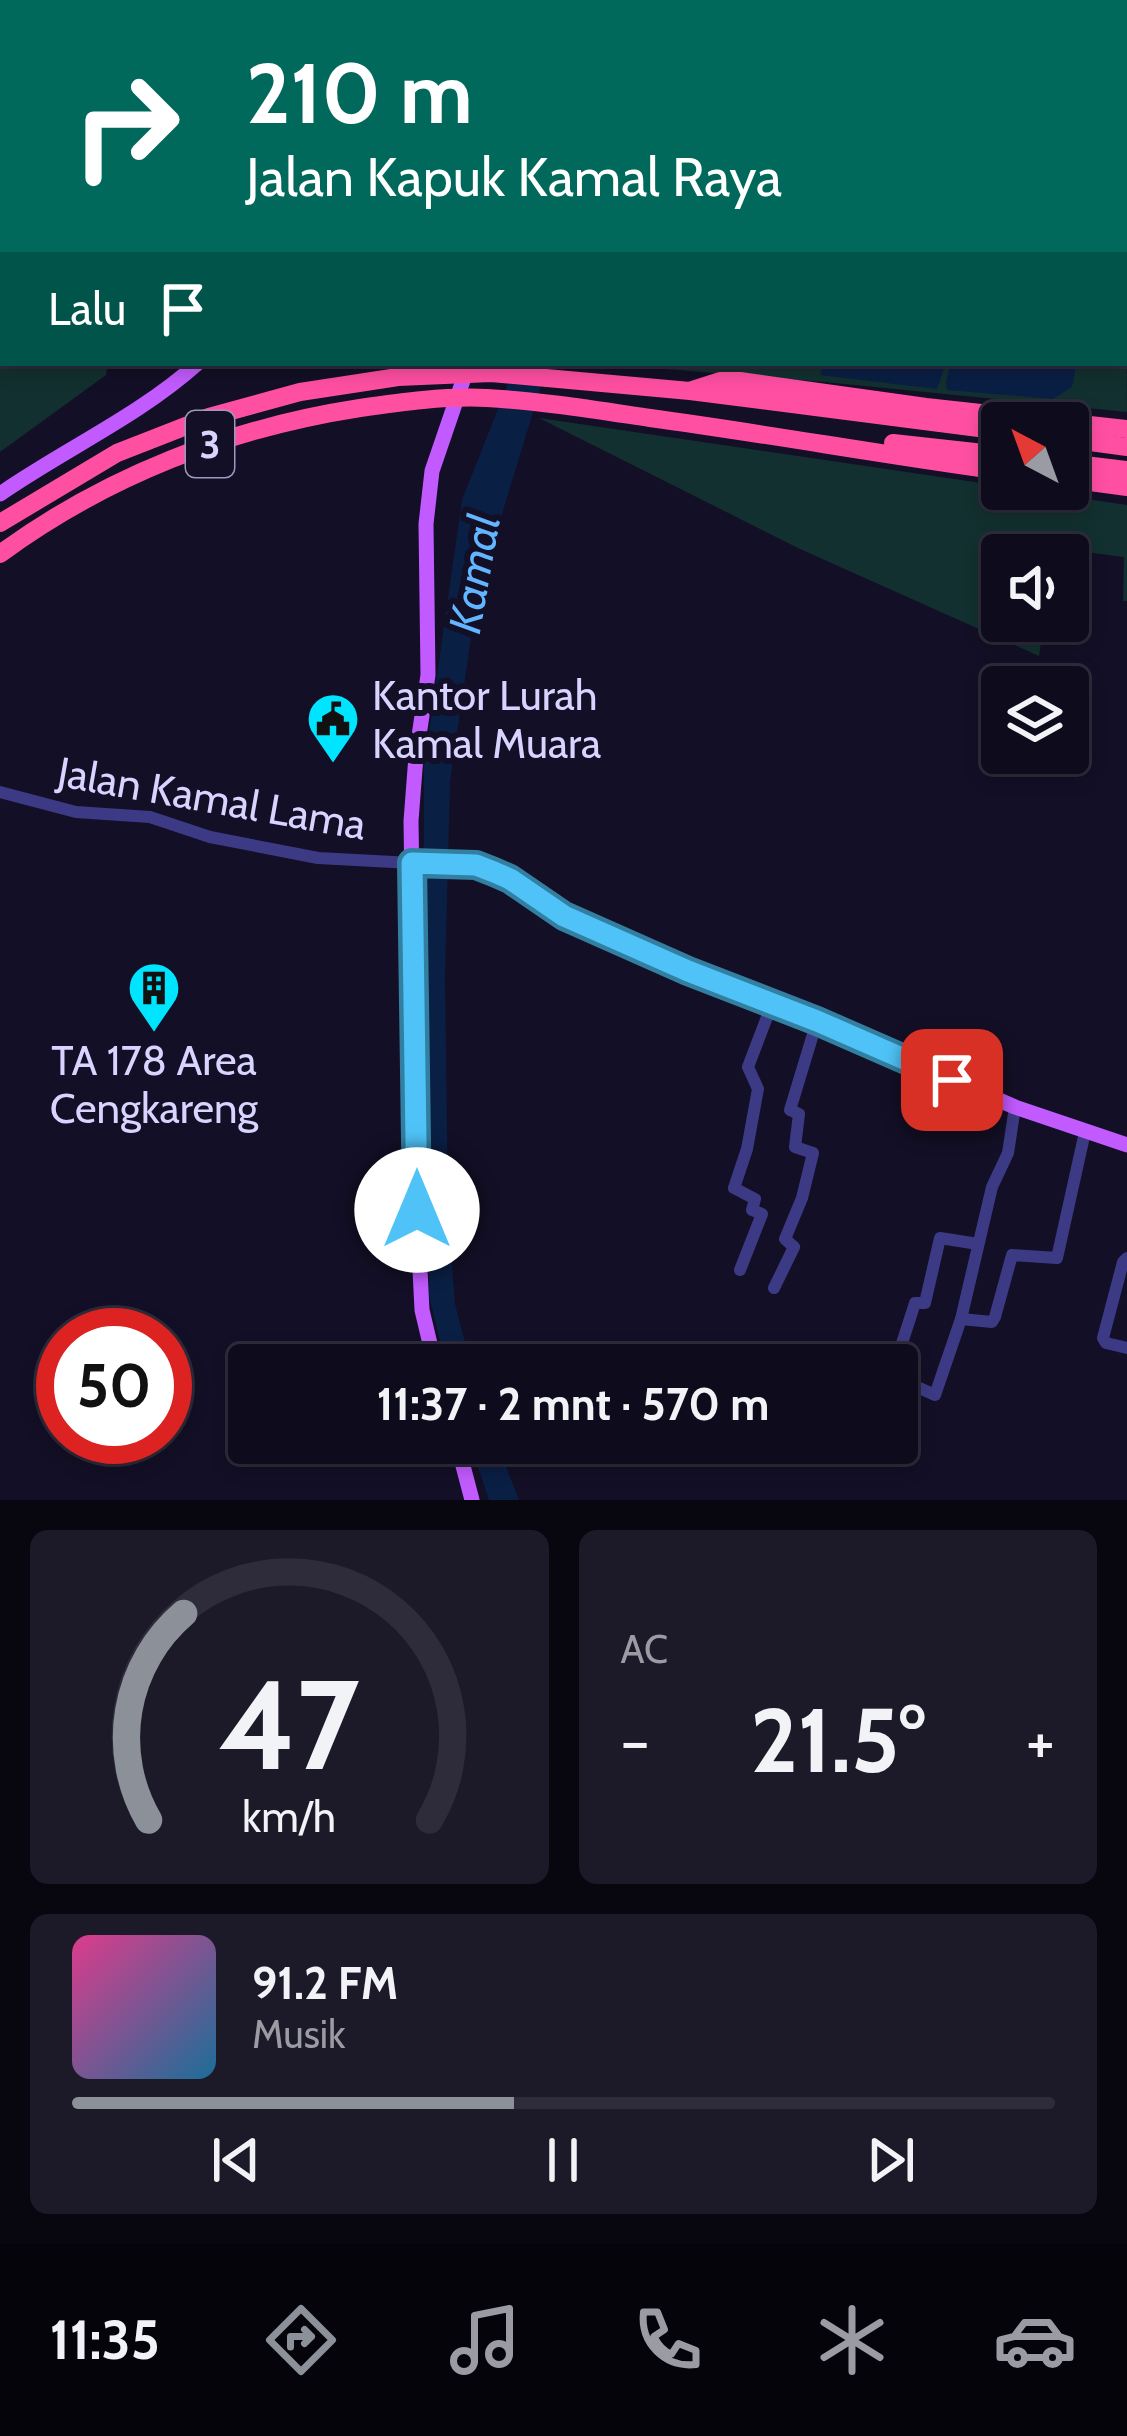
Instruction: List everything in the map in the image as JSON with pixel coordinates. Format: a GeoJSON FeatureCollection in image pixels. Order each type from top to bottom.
{"type":"FeatureCollection","features":[{"type":"Feature","properties":{"kind":"highway","name":"3"},"geometry":{"type":"LineString","coordinates":[[0,523],[117,453],[208,417],[300,392],[398,376],[491,373],[690,391],[981,428]]}},
{"type":"Feature","properties":{"kind":"highway","name":"3"},"geometry":{"type":"LineString","coordinates":[[690,391],[720,381],[740,381],[1122,428]]}},
{"type":"Feature","properties":{"kind":"highway","name":"3"},"geometry":{"type":"LineString","coordinates":[[0,554],[130,475],[221,440],[308,416],[400,402],[488,398],[579,408],[981,467]]}},
{"type":"Feature","properties":{"kind":"highway","name":"3"},"geometry":{"type":"LineString","coordinates":[[780,436],[981,453]]}},
{"type":"Feature","properties":{"kind":"highway"},"geometry":{"type":"LineString","coordinates":[[1089,442],[1127,447]]}},
{"type":"Feature","properties":{"kind":"highway"},"geometry":{"type":"LineString","coordinates":[[1089,465],[1127,470]]}},
{"type":"Feature","properties":{"kind":"highway"},"geometry":{"type":"LineString","coordinates":[[1089,482],[1127,487]]}},
{"type":"Feature","properties":{"kind":"main road"},"geometry":{"type":"LineString","coordinates":[[0,494],[145,404],[194,366]]}},
{"type":"Feature","properties":{"kind":"main road"},"geometry":{"type":"LineString","coordinates":[[430,1344],[422,1310],[417,1210],[418,863],[411,821],[428,675],[426,524],[432,471],[468,366]]}},
{"type":"Feature","properties":{"kind":"main road"},"geometry":{"type":"LineString","coordinates":[[418,863],[476,865],[494,872],[564,916],[688,971],[1015,1107],[1127,1145]]}},
{"type":"Feature","properties":{"kind":"main road"},"geometry":{"type":"LineString","coordinates":[[463,1464],[472,1500]]}},
{"type":"Feature","properties":{"kind":"street","name":"Jalan Kamal Lama"},"geometry":{"type":"LineString","coordinates":[[0,792],[76,812],[150,817],[210,836],[318,858],[418,863]]}},
{"type":"Feature","properties":{"kind":"street"},"geometry":{"type":"LineString","coordinates":[[740,1270],[762,1214],[752,1210],[755,1198],[734,1188],[758,1089],[748,1067],[772,1004]]}},
{"type":"Feature","properties":{"kind":"street"},"geometry":{"type":"LineString","coordinates":[[774,1288],[794,1247],[785,1239],[814,1153],[794,1147],[799,1114],[790,1110],[817,1021]]}},
{"type":"Feature","properties":{"kind":"street"},"geometry":{"type":"LineString","coordinates":[[918,1387],[935,1394],[961,1319],[992,1187],[1008,1153],[1015,1107]]}},
{"type":"Feature","properties":{"kind":"street"},"geometry":{"type":"LineString","coordinates":[[961,1319],[992,1322],[1012,1255],[1057,1258],[1085,1132]]}},
{"type":"Feature","properties":{"kind":"street"},"geometry":{"type":"LineString","coordinates":[[902,1344],[915,1303],[925,1303],[940,1238],[978,1244]]}},
{"type":"Feature","properties":{"kind":"street"},"geometry":{"type":"LineString","coordinates":[[1127,1258],[1103,1338],[1127,1348]]}},
{"type":"Feature","properties":{"kind":"green space"},"geometry":{"type":"Polygon","coordinates":[[[0,366],[108,366],[106,375],[0,452],[0,366]]]}},
{"type":"Feature","properties":{"kind":"green space"},"geometry":{"type":"Polygon","coordinates":[[[628,366],[1127,366],[1127,412],[1089,408],[1089,402],[1026,402],[628,366]]]}},
{"type":"Feature","properties":{"kind":"green space"},"geometry":{"type":"Polygon","coordinates":[[[539,418],[981,483],[981,510],[1089,510],[1089,499],[1127,505],[1127,601],[1123,601],[1124,557],[1089,552],[1089,534],[981,534],[981,630],[800,549],[539,418]]]}},
{"type":"Feature","properties":{"kind":"green space"},"geometry":{"type":"Polygon","coordinates":[[[1008,642],[1041,642],[1039,656],[1008,642]]]}},
{"type":"Feature","properties":{"kind":"water","name":"Kamal"},"geometry":{"type":"Polygon","coordinates":[[[515,366],[547,366],[477,596],[450,782],[445,975],[448,1213],[455,1304],[465,1344],[441,1344],[429,1295],[419,945],[424,767],[462,500],[515,366]]]}},
{"type":"Feature","properties":{"kind":"water"},"geometry":{"type":"Polygon","coordinates":[[[823,366],[945,366],[937,389],[820,375],[823,366]]]}},
{"type":"Feature","properties":{"kind":"water"},"geometry":{"type":"Polygon","coordinates":[[[950,366],[1076,366],[1072,387],[1053,399],[947,390],[950,366]]]}},
{"type":"Feature","properties":{"kind":"water"},"geometry":{"type":"Polygon","coordinates":[[[477,1464],[505,1464],[519,1500],[489,1500],[477,1464]]]}},
{"type":"Feature","properties":{"kind":"place","name":"Kantor Lurah Kamal Muara"},"geometry":{"type":"Point","coordinates":[333,765]}},
{"type":"Feature","properties":{"kind":"place","name":"TA 178 Area Cengkareng"},"geometry":{"type":"Point","coordinates":[154,1034]}},
{"type":"Feature","properties":{"kind":"route"},"geometry":{"type":"LineString","coordinates":[[417,1210],[412,863],[476,865],[494,872],[564,916],[952,1080]]}}]}
